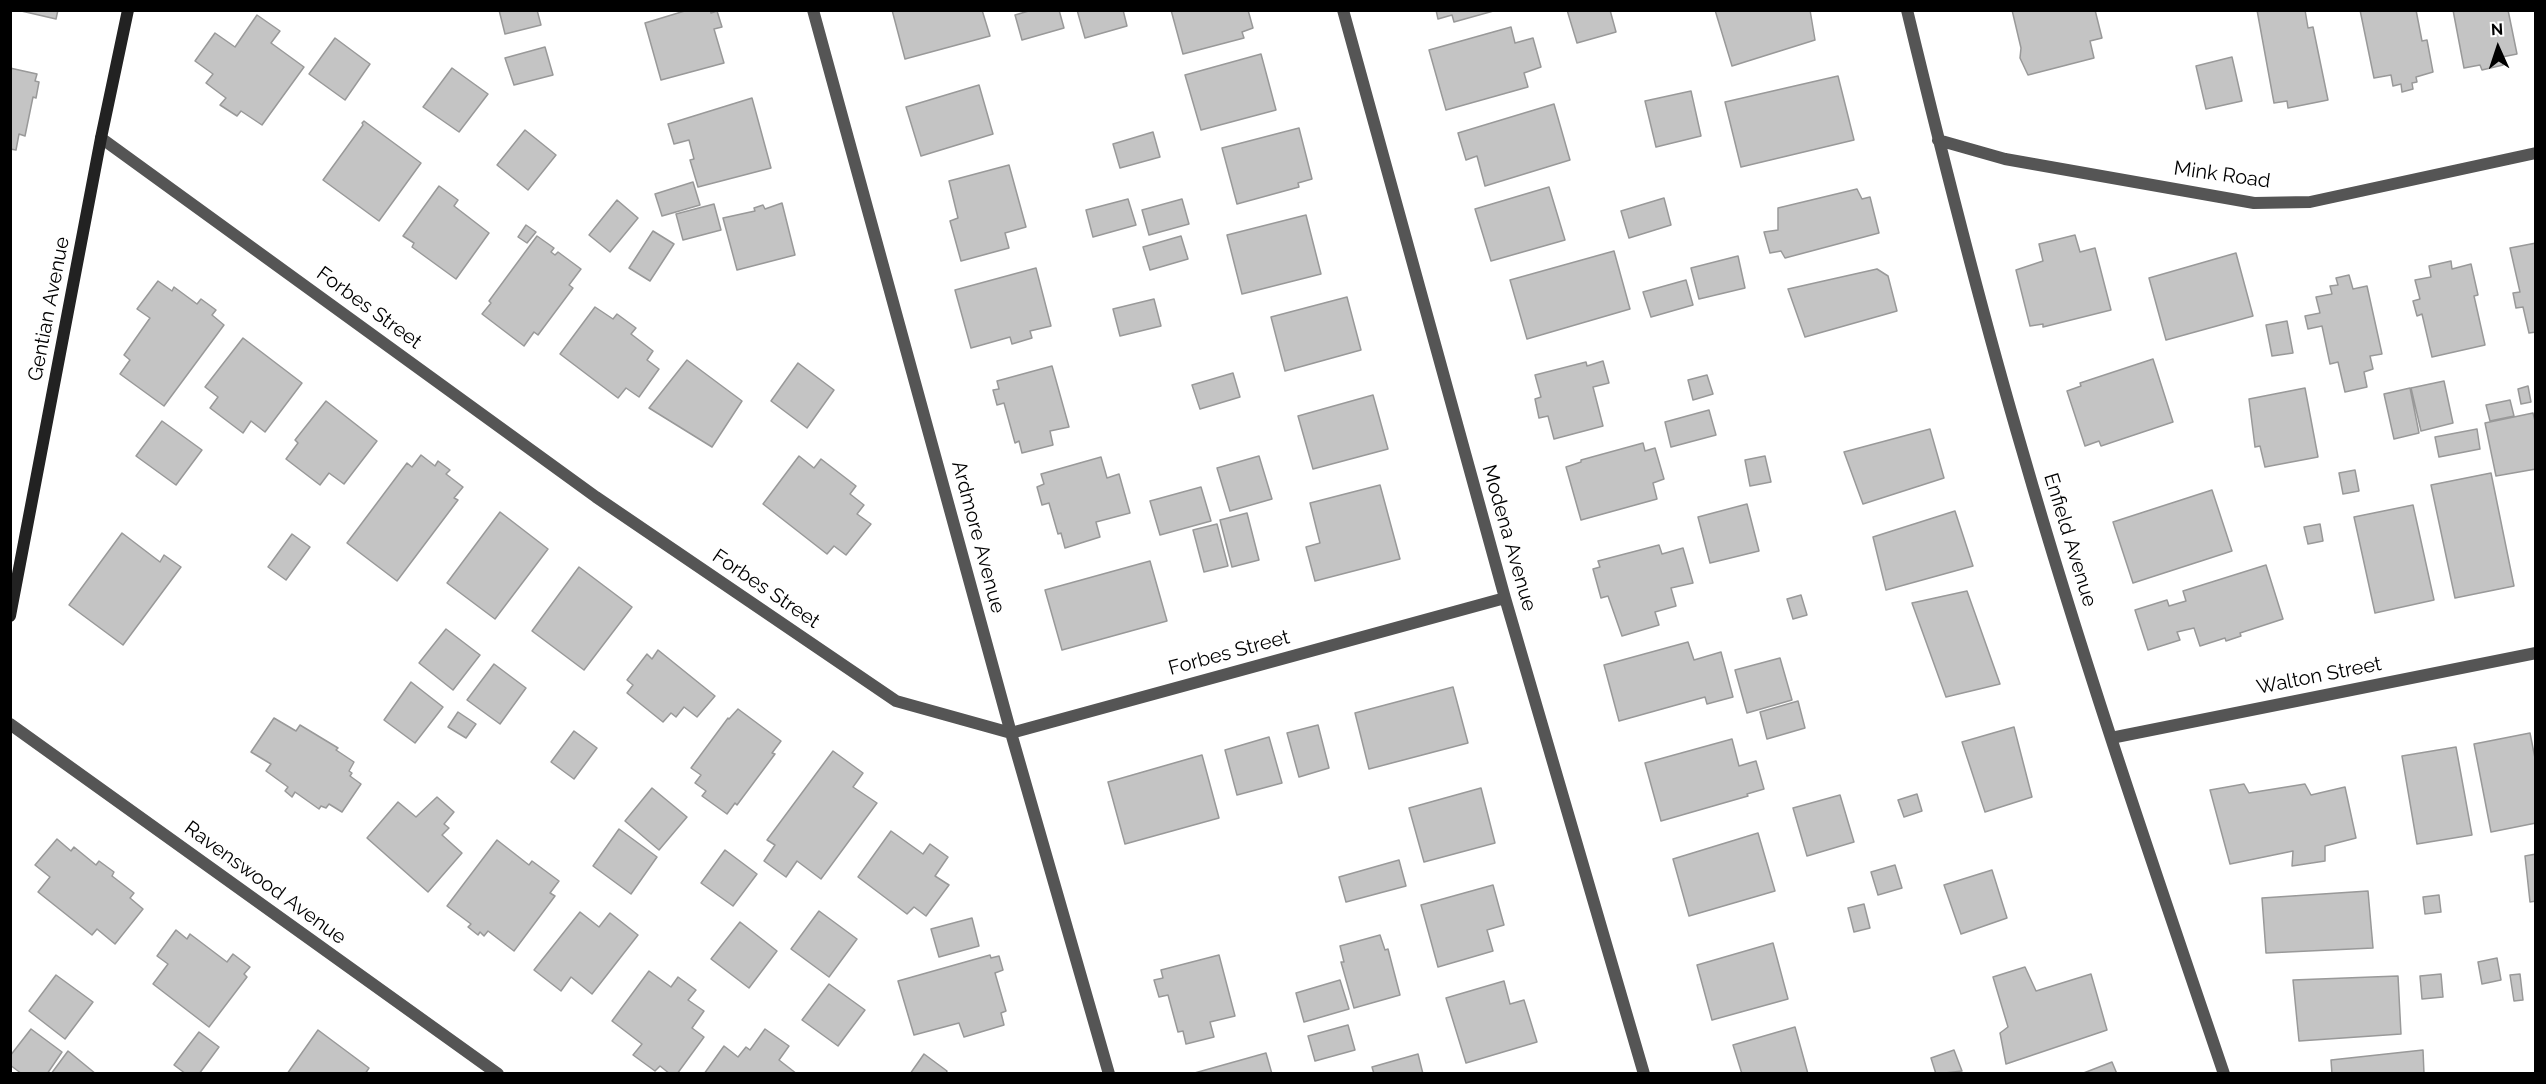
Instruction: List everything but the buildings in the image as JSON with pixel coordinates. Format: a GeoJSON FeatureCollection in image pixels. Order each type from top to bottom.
{"type":"FeatureCollection","features":[{"type":"Feature","properties":{"kind":"street","name":"Gentian Avenue"},"geometry":{"type":"LineString","coordinates":[[10,616],[101,138],[128,10]]}},
{"type":"Feature","properties":{"kind":"street","name":"Ardmore Avenue"},"geometry":{"type":"LineString","coordinates":[[813,10],[1011,733],[1109,1074]]}},
{"type":"Feature","properties":{"kind":"street","name":"Modena Avenue"},"geometry":{"type":"LineString","coordinates":[[1343,10],[1505,598],[1644,1074]]}},
{"type":"Feature","properties":{"kind":"street","name":"Enfield Avenue"},"geometry":{"type":"LineString","coordinates":[[1908,10],[1938,140],[2023,453],[2110,738],[2224,1074]]}},
{"type":"Feature","properties":{"kind":"street","name":"Forbes Street"},"geometry":{"type":"LineString","coordinates":[[101,138],[596,497],[896,701],[1011,733],[1505,598]]}},
{"type":"Feature","properties":{"kind":"street","name":"Mink Road"},"geometry":{"type":"LineString","coordinates":[[1938,140],[2005,159],[2254,203],[2310,202],[2535,153]]}},
{"type":"Feature","properties":{"kind":"street","name":"Walton Street"},"geometry":{"type":"LineString","coordinates":[[2110,738],[2535,652]]}},
{"type":"Feature","properties":{"kind":"street","name":"Ravenswood Avenue"},"geometry":{"type":"LineString","coordinates":[[10,724],[498,1074]]}}]}
